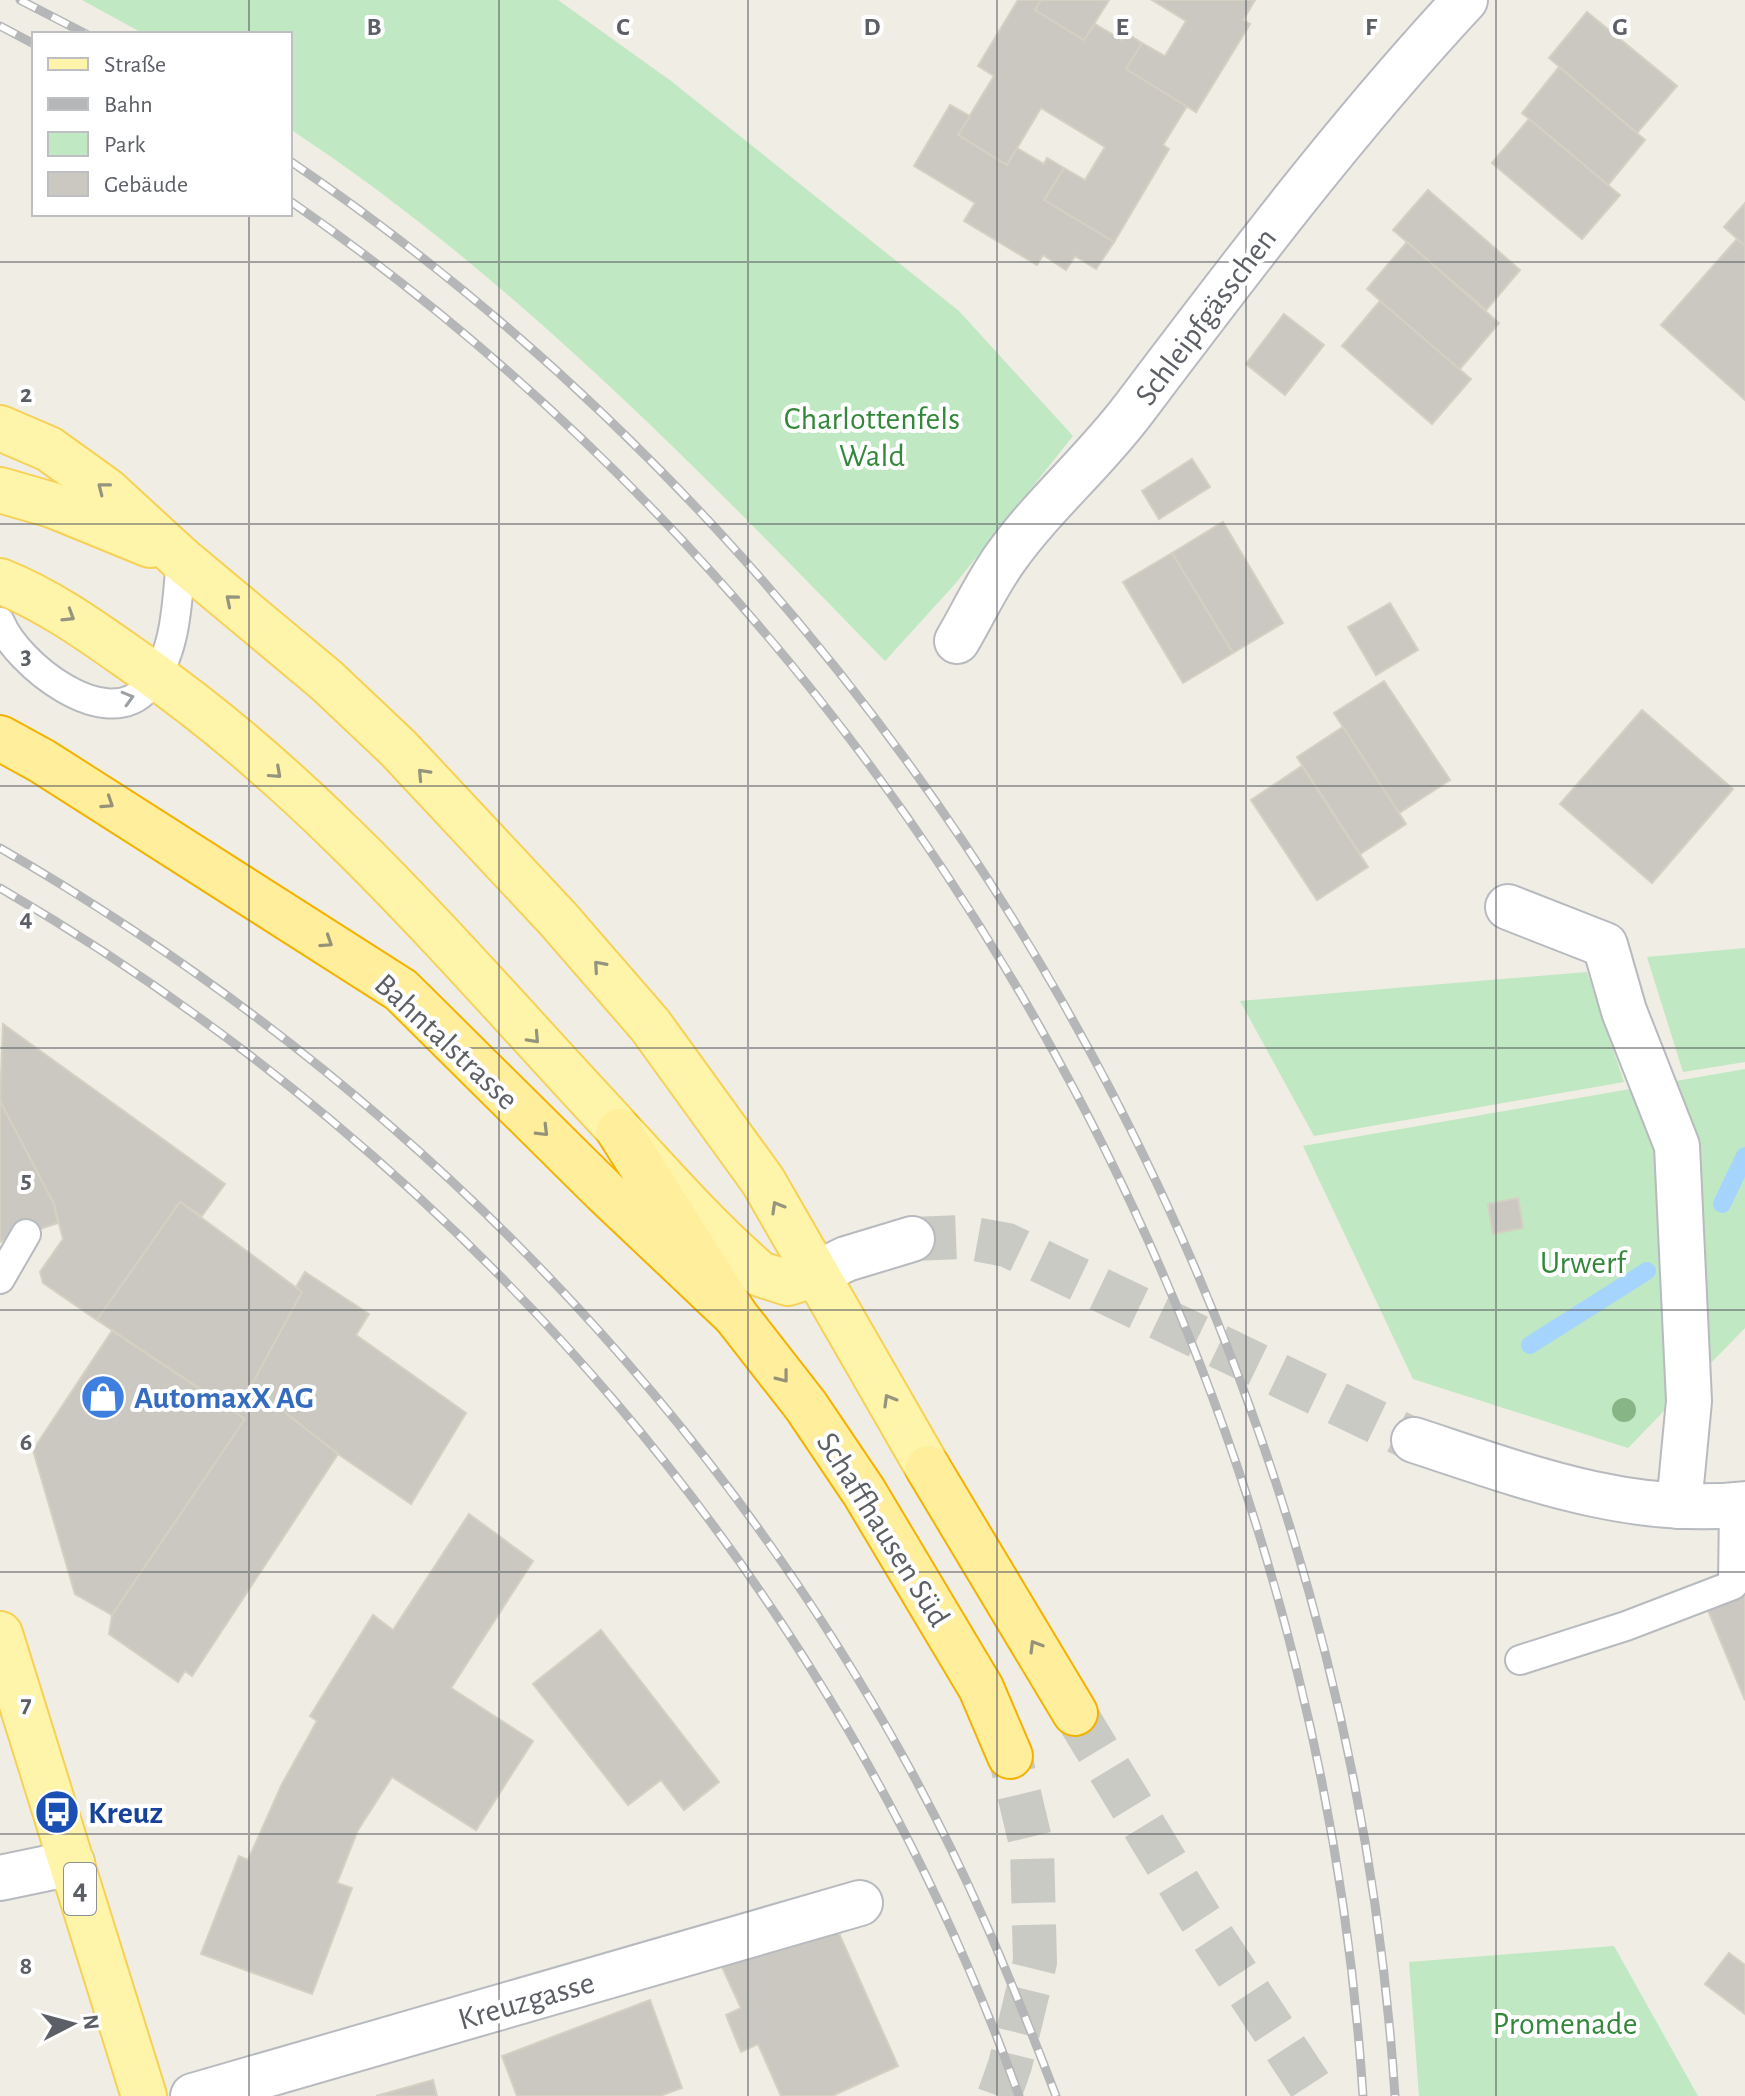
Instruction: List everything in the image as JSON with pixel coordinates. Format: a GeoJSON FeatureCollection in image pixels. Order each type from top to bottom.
{"type":"FeatureCollection","features":[{"type":"Feature","properties":{"kind":"highway","name":"Bahntalstrasse"},"geometry":{"type":"LineString","coordinates":[[0,738],[42,761],[401,990],[604,1191],[735,1315]]}},
{"type":"Feature","properties":{"kind":"highway"},"geometry":{"type":"LineString","coordinates":[[619,1131],[735,1315]]}},
{"type":"Feature","properties":{"kind":"highway","name":"Schaffhausen Süd"},"geometry":{"type":"LineString","coordinates":[[735,1315],[806,1406],[888,1531],[981,1688],[1010,1756]]}},
{"type":"Feature","properties":{"kind":"highway"},"geometry":{"type":"LineString","coordinates":[[928,1468],[1075,1713]]}},
{"type":"Feature","properties":{"kind":"main road"},"geometry":{"type":"LineString","coordinates":[[0,428],[49,449],[106,490],[181,559],[326,680],[398,748],[558,919],[650,1025],[763,1181],[928,1468]]}},
{"type":"Feature","properties":{"kind":"main road"},"geometry":{"type":"LineString","coordinates":[[0,490],[52,505],[181,559]]}},
{"type":"Feature","properties":{"kind":"main road"},"geometry":{"type":"LineString","coordinates":[[0,581],[36,596],[223,725],[342,832],[619,1131],[760,1274],[788,1283],[816,1274]]}},
{"type":"Feature","properties":{"kind":"main road","name":"4"},"geometry":{"type":"LineString","coordinates":[[0,1634],[144,2096]]}},
{"type":"Feature","properties":{"kind":"street","name":"Schleipfgässchen"},"geometry":{"type":"LineString","coordinates":[[957,641],[1005,558],[1131,413],[1224,286],[1315,174],[1413,56],[1465,0]]}},
{"type":"Feature","properties":{"kind":"street"},"geometry":{"type":"LineString","coordinates":[[1508,907],[1605,945],[1624,1011],[1677,1146],[1689,1401],[1679,1506]]}},
{"type":"Feature","properties":{"kind":"street"},"geometry":{"type":"LineString","coordinates":[[816,1274],[846,1259],[912,1239]]}},
{"type":"Feature","properties":{"kind":"street"},"geometry":{"type":"LineString","coordinates":[[1414,1440],[1577,1493],[1679,1506],[1740,1504]]}},
{"type":"Feature","properties":{"kind":"street"},"geometry":{"type":"LineString","coordinates":[[0,1878],[72,1863]]}},
{"type":"Feature","properties":{"kind":"street","name":"Kreuzgasse"},"geometry":{"type":"LineString","coordinates":[[193,2096],[860,1903]]}},
{"type":"Feature","properties":{"kind":"lane"},"geometry":{"type":"LineString","coordinates":[[0,622],[8,641],[54,685],[106,703],[134,700],[156,677],[174,631],[181,559]]}},
{"type":"Feature","properties":{"kind":"lane"},"geometry":{"type":"LineString","coordinates":[[0,1279],[26,1234]]}},
{"type":"Feature","properties":{"kind":"lane"},"geometry":{"type":"LineString","coordinates":[[1520,1660],[1626,1626],[1733,1585],[1740,1504]]}},
{"type":"Feature","properties":{"kind":"green space","name":"Charlottenfels Wald"},"geometry":{"type":"Polygon","coordinates":[[[82,0],[558,0],[671,81],[959,311],[1073,436],[955,584],[885,661],[674,447],[601,378],[451,247],[372,186],[292,130],[292,32],[140,32],[82,0]]]}},
{"type":"Feature","properties":{"kind":"green space"},"geometry":{"type":"Polygon","coordinates":[[[1745,948],[1745,1062],[1683,1072],[1647,957],[1745,948]]]}},
{"type":"Feature","properties":{"kind":"green space"},"geometry":{"type":"Polygon","coordinates":[[[1587,972],[1624,1082],[1314,1136],[1240,1001],[1587,972]]]}},
{"type":"Feature","properties":{"kind":"green space","name":"Urwerf"},"geometry":{"type":"Polygon","coordinates":[[[1745,1069],[1745,1328],[1628,1448],[1413,1379],[1303,1146],[1745,1069]]]}},
{"type":"Feature","properties":{"kind":"green space","name":"Promenade"},"geometry":{"type":"Polygon","coordinates":[[[1614,1946],[1698,2096],[1419,2096],[1409,1962],[1614,1946]]]}},
{"type":"Feature","properties":{"kind":"building"},"geometry":{"type":"Polygon","coordinates":[[[1018,0],[1041,0],[1035,10],[1084,40],[1095,24],[1122,40],[1126,33],[1142,43],[1126,69],[1187,106],[1163,145],[1169,149],[1114,242],[1044,200],[1064,168],[1085,180],[1105,147],[1041,108],[1007,165],[958,135],[994,76],[978,66],[1018,0]]]}},
{"type":"Feature","properties":{"kind":"building"},"geometry":{"type":"Polygon","coordinates":[[[1041,0],[1109,0],[1084,40],[1035,10],[1041,0]]]}},
{"type":"Feature","properties":{"kind":"building"},"geometry":{"type":"Polygon","coordinates":[[[1152,0],[1255,0],[1243,20],[1250,24],[1196,112],[1126,69],[1142,43],[1165,56],[1186,21],[1152,0]]]}},
{"type":"Feature","properties":{"kind":"building"},"geometry":{"type":"Polygon","coordinates":[[[1587,12],[1677,86],[1637,133],[1549,58],[1587,12]]]}},
{"type":"Feature","properties":{"kind":"building"},"geometry":{"type":"Polygon","coordinates":[[[1559,67],[1645,140],[1608,185],[1522,113],[1559,67]]]}},
{"type":"Feature","properties":{"kind":"building"},"geometry":{"type":"Polygon","coordinates":[[[950,105],[970,116],[958,135],[1007,165],[1017,148],[1044,164],[1047,158],[1064,168],[1044,200],[1114,242],[1096,269],[1075,256],[1066,270],[1043,255],[1037,265],[964,221],[975,203],[914,166],[950,105]]]}},
{"type":"Feature","properties":{"kind":"building"},"geometry":{"type":"Polygon","coordinates":[[[1529,119],[1620,195],[1582,239],[1492,163],[1529,119]]]}},
{"type":"Feature","properties":{"kind":"building"},"geometry":{"type":"Polygon","coordinates":[[[1428,190],[1520,270],[1486,310],[1393,230],[1428,190]]]}},
{"type":"Feature","properties":{"kind":"building"},"geometry":{"type":"Polygon","coordinates":[[[1745,203],[1745,246],[1724,227],[1745,203]]]}},
{"type":"Feature","properties":{"kind":"building"},"geometry":{"type":"Polygon","coordinates":[[[1737,239],[1745,246],[1745,400],[1661,325],[1737,239]]]}},
{"type":"Feature","properties":{"kind":"building"},"geometry":{"type":"Polygon","coordinates":[[[1407,242],[1499,323],[1459,370],[1367,289],[1407,242]]]}},
{"type":"Feature","properties":{"kind":"building"},"geometry":{"type":"Polygon","coordinates":[[[1380,301],[1471,379],[1432,424],[1342,346],[1380,301]]]}},
{"type":"Feature","properties":{"kind":"building"},"geometry":{"type":"Polygon","coordinates":[[[1284,314],[1324,345],[1285,395],[1246,364],[1284,314]]]}},
{"type":"Feature","properties":{"kind":"building"},"geometry":{"type":"Polygon","coordinates":[[[1192,459],[1210,487],[1159,519],[1142,491],[1192,459]]]}},
{"type":"Feature","properties":{"kind":"building"},"geometry":{"type":"Polygon","coordinates":[[[1223,522],[1283,623],[1233,653],[1172,553],[1223,522]]]}},
{"type":"Feature","properties":{"kind":"building"},"geometry":{"type":"Polygon","coordinates":[[[1172,553],[1233,653],[1183,683],[1123,582],[1172,553]]]}},
{"type":"Feature","properties":{"kind":"building"},"geometry":{"type":"Polygon","coordinates":[[[1390,603],[1418,650],[1376,675],[1348,627],[1390,603]]]}},
{"type":"Feature","properties":{"kind":"building"},"geometry":{"type":"Polygon","coordinates":[[[1384,681],[1450,780],[1399,813],[1334,713],[1384,681]]]}},
{"type":"Feature","properties":{"kind":"building"},"geometry":{"type":"Polygon","coordinates":[[[1642,710],[1733,789],[1652,883],[1560,804],[1642,710]]]}},
{"type":"Feature","properties":{"kind":"building"},"geometry":{"type":"Polygon","coordinates":[[[1343,727],[1406,824],[1360,854],[1297,757],[1343,727]]]}},
{"type":"Feature","properties":{"kind":"building"},"geometry":{"type":"Polygon","coordinates":[[[1302,766],[1368,867],[1317,900],[1251,800],[1302,766]]]}},
{"type":"Feature","properties":{"kind":"building"},"geometry":{"type":"Polygon","coordinates":[[[3,1024],[225,1184],[202,1216],[180,1202],[97,1320],[43,1283],[40,1272],[63,1239],[54,1204],[0,1101],[3,1024]]]}},
{"type":"Feature","properties":{"kind":"building"},"geometry":{"type":"Polygon","coordinates":[[[0,1101],[54,1204],[58,1223],[0,1242],[0,1101]]]}},
{"type":"Feature","properties":{"kind":"building"},"geometry":{"type":"Polygon","coordinates":[[[1518,1198],[1523,1228],[1493,1234],[1488,1204],[1518,1198]]]}},
{"type":"Feature","properties":{"kind":"building"},"geometry":{"type":"Polygon","coordinates":[[[180,1202],[302,1292],[251,1386],[232,1410],[97,1320],[180,1202]]]}},
{"type":"Feature","properties":{"kind":"building"},"geometry":{"type":"Polygon","coordinates":[[[305,1272],[369,1314],[356,1335],[466,1413],[411,1504],[338,1454],[251,1386],[302,1292],[296,1287],[305,1272]]]}},
{"type":"Feature","properties":{"kind":"building"},"geometry":{"type":"Polygon","coordinates":[[[112,1331],[245,1419],[112,1615],[75,1594],[33,1450],[112,1331]]]}},
{"type":"Feature","properties":{"kind":"building"},"geometry":{"type":"Polygon","coordinates":[[[251,1386],[338,1454],[192,1676],[185,1671],[178,1682],[109,1634],[112,1615],[245,1419],[232,1410],[251,1386]]]}},
{"type":"Feature","properties":{"kind":"building"},"geometry":{"type":"Polygon","coordinates":[[[469,1514],[533,1561],[451,1688],[533,1741],[476,1830],[392,1777],[358,1830],[337,1883],[352,1888],[312,1994],[201,1954],[239,1856],[248,1860],[282,1784],[317,1721],[310,1716],[373,1615],[393,1630],[469,1514]]]}},
{"type":"Feature","properties":{"kind":"building"},"geometry":{"type":"Polygon","coordinates":[[[1745,1592],[1745,1700],[1707,1608],[1745,1592]]]}},
{"type":"Feature","properties":{"kind":"building"},"geometry":{"type":"Polygon","coordinates":[[[601,1630],[719,1782],[684,1810],[661,1780],[628,1805],[533,1684],[601,1630]]]}},
{"type":"Feature","properties":{"kind":"building"},"geometry":{"type":"Polygon","coordinates":[[[837,1929],[898,2066],[832,2096],[781,2096],[758,2044],[741,2052],[726,2015],[741,2008],[716,1954],[837,1929]]]}},
{"type":"Feature","properties":{"kind":"building"},"geometry":{"type":"Polygon","coordinates":[[[1729,1953],[1745,1965],[1745,2014],[1705,1984],[1729,1953]]]}},
{"type":"Feature","properties":{"kind":"building"},"geometry":{"type":"Polygon","coordinates":[[[650,2000],[682,2088],[660,2096],[517,2096],[502,2056],[650,2000]]]}},
{"type":"Feature","properties":{"kind":"building"},"geometry":{"type":"Polygon","coordinates":[[[433,2080],[437,2096],[376,2096],[433,2080]]]}},
{"type":"Feature","properties":{"kind":"waterway"},"geometry":{"type":"LineString","coordinates":[[1722,1204],[1745,1156]]}},
{"type":"Feature","properties":{"kind":"waterway"},"geometry":{"type":"LineString","coordinates":[[1530,1345],[1647,1271]]}},
{"type":"Feature","properties":{"kind":"tunnel"},"geometry":{"type":"LineString","coordinates":[[912,1239],[963,1237],[1007,1245],[1414,1440]]}},
{"type":"Feature","properties":{"kind":"tunnel"},"geometry":{"type":"LineString","coordinates":[[1075,1713],[1198,1915],[1317,2096]]}},
{"type":"Feature","properties":{"kind":"tunnel"},"geometry":{"type":"LineString","coordinates":[[999,2096],[1010,2065],[1035,1962],[1032,1848],[1010,1756]]}},
{"type":"Feature","properties":{"kind":"railway"},"geometry":{"type":"LineString","coordinates":[[20,0],[82,32]]}},
{"type":"Feature","properties":{"kind":"railway"},"geometry":{"type":"LineString","coordinates":[[0,26],[32,43]]}},
{"type":"Feature","properties":{"kind":"railway"},"geometry":{"type":"LineString","coordinates":[[292,163],[519,337],[725,538],[907,761],[1063,1003],[1192,1260],[1291,1530],[1359,1810],[1395,2096]]}},
{"type":"Feature","properties":{"kind":"railway"},"geometry":{"type":"LineString","coordinates":[[292,203],[512,375],[712,572],[888,791],[1040,1028],[1165,1280],[1262,1544],[1328,1817],[1363,2096]]}},
{"type":"Feature","properties":{"kind":"railway"},"geometry":{"type":"LineString","coordinates":[[0,848],[139,934],[271,1029],[397,1131],[515,1242],[625,1361],[727,1487],[821,1620],[905,1760],[948,1842],[986,1925],[1056,2096]]}},
{"type":"Feature","properties":{"kind":"railway"},"geometry":{"type":"LineString","coordinates":[[0,888],[170,997],[330,1120],[479,1255],[616,1403],[739,1561],[848,1730],[942,1909],[1019,2096]]}},
{"type":"Feature","properties":{"kind":"place","name":"AutomaxX AG"},"geometry":{"type":"Point","coordinates":[103,1397]}},
{"type":"Feature","properties":{"kind":"place","name":"Kreuz"},"geometry":{"type":"Point","coordinates":[57,1812]}}]}
